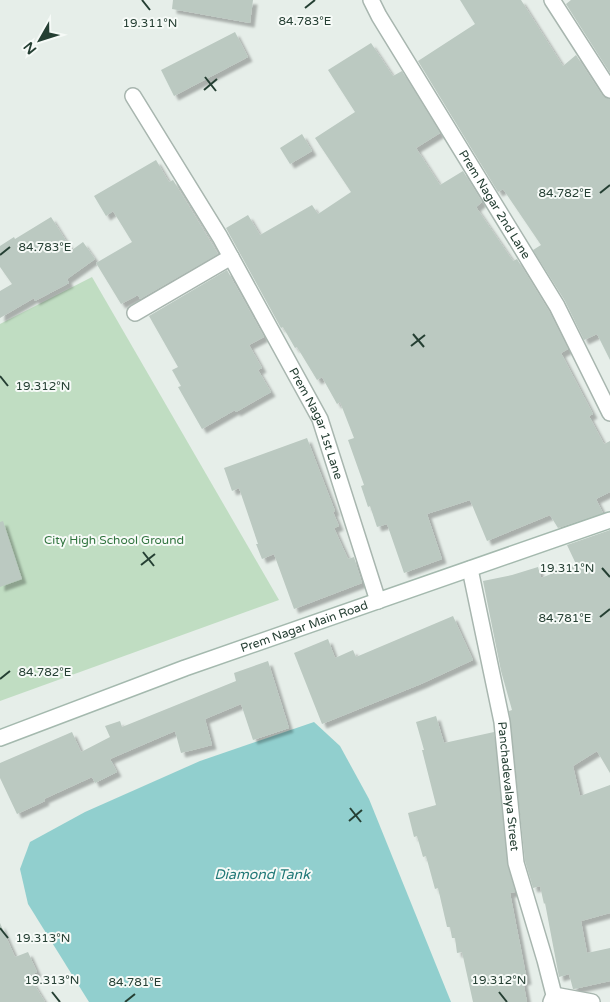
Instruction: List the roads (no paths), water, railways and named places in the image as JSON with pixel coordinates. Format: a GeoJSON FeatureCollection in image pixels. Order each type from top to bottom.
{"type":"FeatureCollection","features":[{"type":"Feature","properties":{"kind":"street","name":"Prem Nagar 2nd Lane"},"geometry":{"type":"LineString","coordinates":[[371,0],[557,306],[610,413]]}},
{"type":"Feature","properties":{"kind":"street"},"geometry":{"type":"LineString","coordinates":[[552,0],[610,90]]}},
{"type":"Feature","properties":{"kind":"street","name":"Prem Nagar 1st Lane"},"geometry":{"type":"LineString","coordinates":[[133,96],[232,257],[320,419],[378,601]]}},
{"type":"Feature","properties":{"kind":"street"},"geometry":{"type":"LineString","coordinates":[[135,313],[232,257]]}},
{"type":"Feature","properties":{"kind":"street","name":"Prem Nagar Main Road"},"geometry":{"type":"LineString","coordinates":[[0,738],[186,668],[610,520]]}},
{"type":"Feature","properties":{"kind":"street","name":"Panchadevalaya Street"},"geometry":{"type":"LineString","coordinates":[[470,569],[502,722],[516,862],[545,960],[552,999]]}},
{"type":"Feature","properties":{"kind":"street"},"geometry":{"type":"LineString","coordinates":[[552,999],[592,1002]]}},
{"type":"Feature","properties":{"kind":"water","name":"Diamond Tank"},"geometry":{"type":"Polygon","coordinates":[[[314,722],[340,746],[369,799],[451,1002],[89,1002],[28,904],[20,869],[30,842],[85,812],[200,761],[314,722]]]}},
{"type":"Feature","properties":{"kind":"park label","name":"City High School Ground"},"geometry":{"type":"Point","coordinates":[114,540]}}]}
